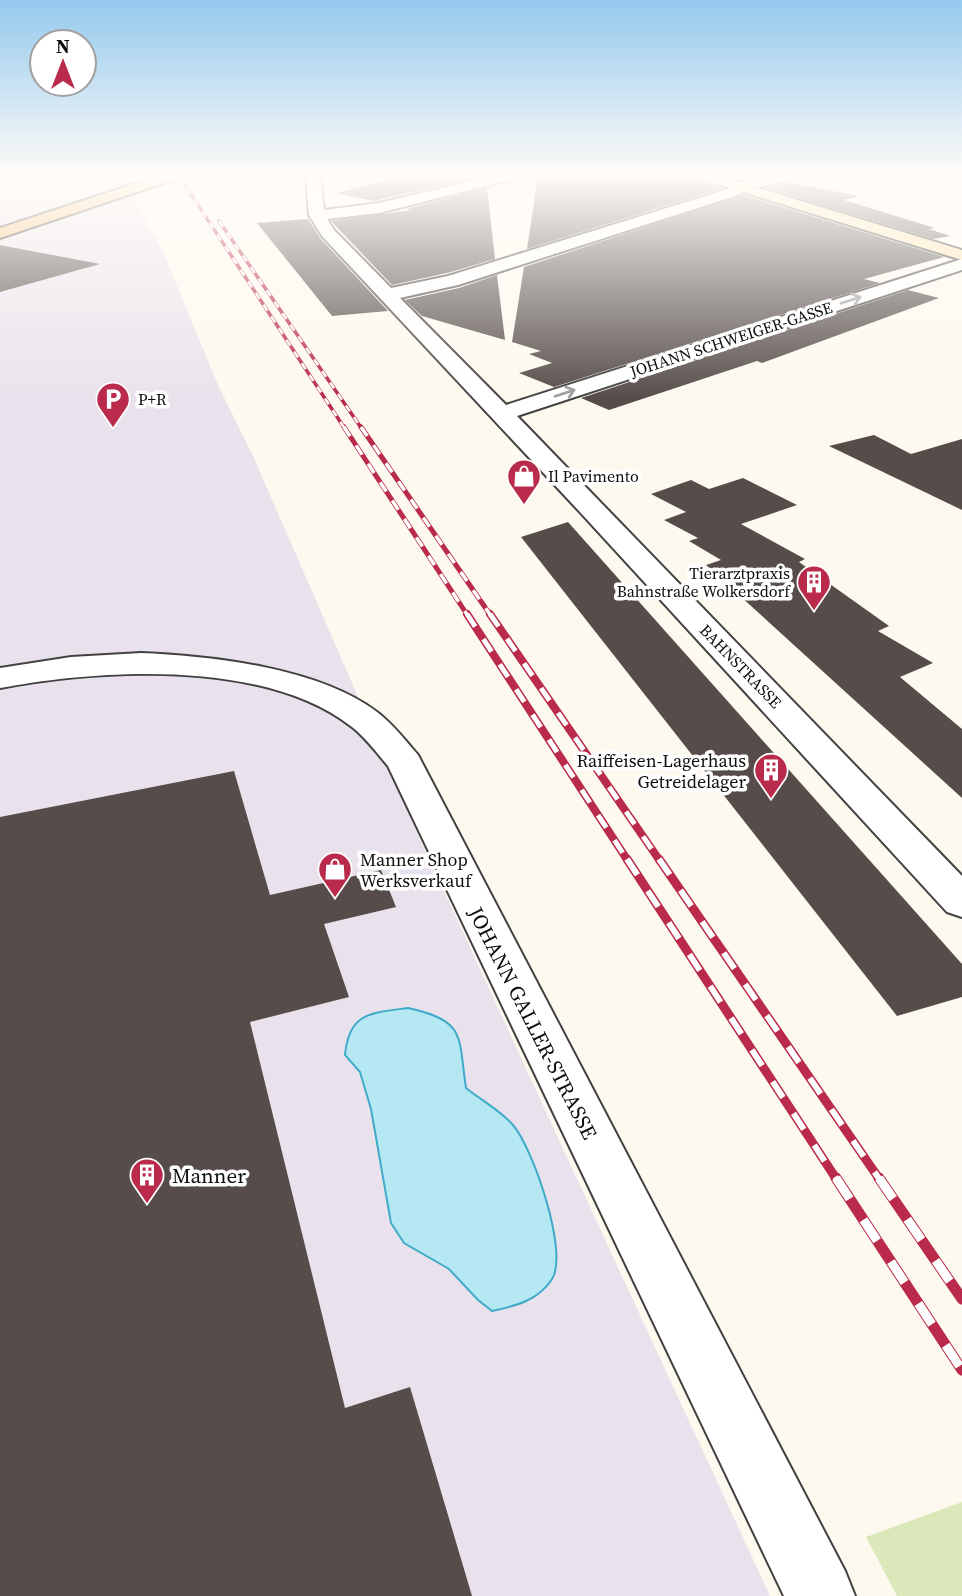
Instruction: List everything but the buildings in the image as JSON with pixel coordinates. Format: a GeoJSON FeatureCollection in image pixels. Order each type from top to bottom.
{"type":"FeatureCollection","features":[{"type":"Feature","properties":{"kind":"street","name":"BAHNSTRASSE"},"geometry":{"type":"LineString","coordinates":[[344,250],[818,747],[962,902]]}},
{"type":"Feature","properties":{"kind":"street"},"geometry":{"type":"LineString","coordinates":[[386,295],[452,281],[548,250]]}},
{"type":"Feature","properties":{"kind":"street","name":"JOHANN SCHWEIGER-GASSE"},"geometry":{"type":"LineString","coordinates":[[500,414],[962,264]]}},
{"type":"Feature","properties":{"kind":"street","name":"JOHANN GALLER-STRASSE"},"geometry":{"type":"LineString","coordinates":[[0,678],[41,669],[88,665],[166,663],[210,666],[313,691],[365,720],[387,741],[405,763],[820,1596]]}},
{"type":"Feature","properties":{"kind":"shaded area"},"geometry":{"type":"Polygon","coordinates":[[[0,250],[162,250],[218,385],[253,456],[425,850],[770,1596],[0,1596],[0,250]]]}},
{"type":"Feature","properties":{"kind":"green space"},"geometry":{"type":"Polygon","coordinates":[[[962,1502],[962,1596],[897,1596],[866,1537],[962,1502]]]}},
{"type":"Feature","properties":{"kind":"water"},"geometry":{"type":"Polygon","coordinates":[[[408,1008],[427,1013],[450,1025],[460,1043],[466,1088],[513,1125],[539,1177],[552,1225],[556,1266],[552,1279],[541,1292],[518,1304],[492,1311],[449,1269],[404,1243],[391,1223],[371,1109],[360,1072],[345,1055],[351,1030],[364,1017],[408,1008]]]}},
{"type":"Feature","properties":{"kind":"railway"},"geometry":{"type":"LineString","coordinates":[[228,250],[345,429]]}},
{"type":"Feature","properties":{"kind":"railway"},"geometry":{"type":"LineString","coordinates":[[239,250],[362,429]]}},
{"type":"Feature","properties":{"kind":"railway"},"geometry":{"type":"LineString","coordinates":[[344,427],[468,616]]}},
{"type":"Feature","properties":{"kind":"railway"},"geometry":{"type":"LineString","coordinates":[[361,427],[491,616]]}},
{"type":"Feature","properties":{"kind":"railway"},"geometry":{"type":"LineString","coordinates":[[467,614],[628,861]]}},
{"type":"Feature","properties":{"kind":"railway"},"geometry":{"type":"LineString","coordinates":[[490,614],[660,861]]}},
{"type":"Feature","properties":{"kind":"railway"},"geometry":{"type":"LineString","coordinates":[[627,859],[837,1180]]}},
{"type":"Feature","properties":{"kind":"railway"},"geometry":{"type":"LineString","coordinates":[[659,859],[880,1180]]}},
{"type":"Feature","properties":{"kind":"railway"},"geometry":{"type":"LineString","coordinates":[[836,1178],[962,1370]]}},
{"type":"Feature","properties":{"kind":"railway"},"geometry":{"type":"LineString","coordinates":[[879,1178],[962,1299]]}},
{"type":"Feature","properties":{"kind":"place","name":"P+R"},"geometry":{"type":"Point","coordinates":[113,429]}},
{"type":"Feature","properties":{"kind":"place","name":"Il Pavimento"},"geometry":{"type":"Point","coordinates":[524,506]}},
{"type":"Feature","properties":{"kind":"place","name":"Tierarztpraxis Bahnstraße Wolkersdorf"},"geometry":{"type":"Point","coordinates":[814,612]}},
{"type":"Feature","properties":{"kind":"place","name":"Raiffeisen-Lagerhaus Getreidelager"},"geometry":{"type":"Point","coordinates":[771,800]}},
{"type":"Feature","properties":{"kind":"place","name":"Manner Shop Werksverkauf"},"geometry":{"type":"Point","coordinates":[335,899]}},
{"type":"Feature","properties":{"kind":"place","name":"Manner"},"geometry":{"type":"Point","coordinates":[147,1205]}}]}
